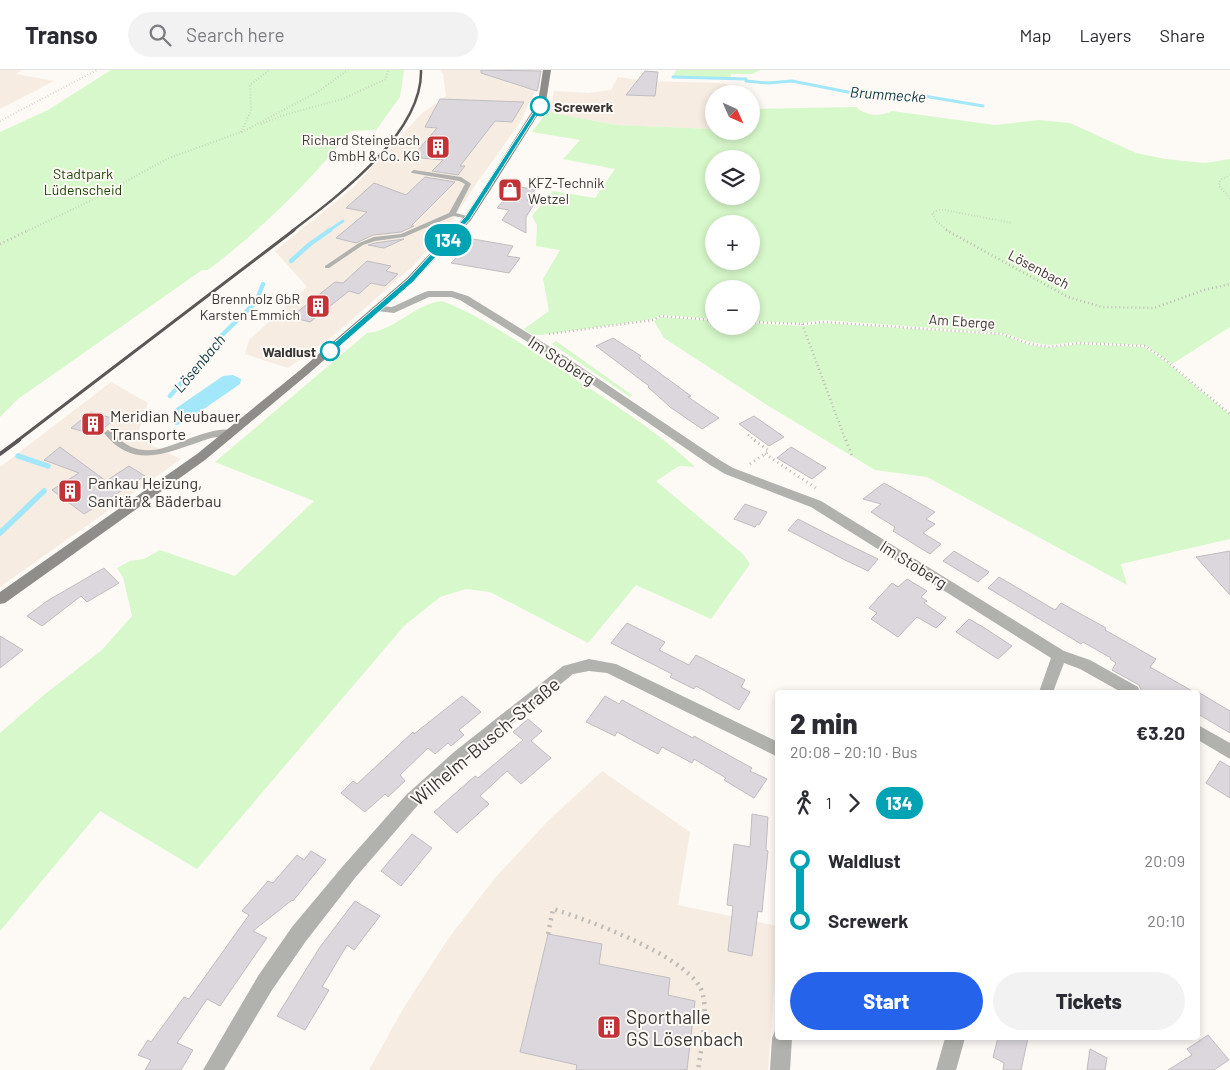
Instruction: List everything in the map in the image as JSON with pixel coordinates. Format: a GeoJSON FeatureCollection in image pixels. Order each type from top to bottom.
{"type":"FeatureCollection","features":[{"type":"Feature","properties":{"kind":"main road"},"geometry":{"type":"LineString","coordinates":[[0,599],[232,433],[315,364],[410,280],[468,218],[542,102],[547,70]]}},
{"type":"Feature","properties":{"kind":"street","name":"Im Stoberg"},"geometry":{"type":"LineString","coordinates":[[378,308],[394,310],[428,294],[458,295],[532,340],[652,418],[714,462],[735,474],[816,504],[1059,656],[1079,661],[1130,690]]}},
{"type":"Feature","properties":{"kind":"street"},"geometry":{"type":"LineString","coordinates":[[1047,690],[1059,656]]}},
{"type":"Feature","properties":{"kind":"street","name":"Wilhelm-Busch-Straße"},"geometry":{"type":"LineString","coordinates":[[213,1070],[265,982],[299,934],[349,872],[412,800],[460,756],[568,670],[590,664],[610,668],[775,749]]}},
{"type":"Feature","properties":{"kind":"street"},"geometry":{"type":"LineString","coordinates":[[1200,733],[1230,752]]}},
{"type":"Feature","properties":{"kind":"street"},"geometry":{"type":"LineString","coordinates":[[780,1070],[782,1040]]}},
{"type":"Feature","properties":{"kind":"street"},"geometry":{"type":"LineString","coordinates":[[946,1070],[954,1040]]}},
{"type":"Feature","properties":{"kind":"lane"},"geometry":{"type":"LineString","coordinates":[[327,268],[361,244],[374,239],[402,236],[452,214],[468,184],[461,179],[414,172]]}},
{"type":"Feature","properties":{"kind":"lane"},"geometry":{"type":"LineString","coordinates":[[452,214],[468,218]]}},
{"type":"Feature","properties":{"kind":"lane"},"geometry":{"type":"LineString","coordinates":[[108,433],[129,452],[143,454],[170,449],[218,433],[232,433]]}},
{"type":"Feature","properties":{"kind":"path"},"geometry":{"type":"LineString","coordinates":[[0,121],[87,77],[97,70]]}},
{"type":"Feature","properties":{"kind":"path"},"geometry":{"type":"LineString","coordinates":[[242,132],[251,111],[250,85],[269,70]]}},
{"type":"Feature","properties":{"kind":"path"},"geometry":{"type":"LineString","coordinates":[[242,132],[319,91],[348,70]]}},
{"type":"Feature","properties":{"kind":"path"},"geometry":{"type":"LineString","coordinates":[[0,244],[90,201],[169,158],[284,115],[352,95],[386,79],[388,70]]}},
{"type":"Feature","properties":{"kind":"path"},"geometry":{"type":"LineString","coordinates":[[1230,175],[1220,180],[1219,186],[1230,198]]}},
{"type":"Feature","properties":{"kind":"path","name":"Lösenbach"},"geometry":{"type":"LineString","coordinates":[[1012,223],[945,210],[938,210],[932,213],[934,220],[944,229],[1068,296],[1102,307],[1154,308],[1204,290],[1230,284]]}},
{"type":"Feature","properties":{"kind":"path"},"geometry":{"type":"LineString","coordinates":[[532,340],[548,334],[654,320],[661,316],[705,319]]}},
{"type":"Feature","properties":{"kind":"path","name":"Am Eberge"},"geometry":{"type":"LineString","coordinates":[[760,322],[802,324],[823,322],[1003,334],[1030,344],[1049,347],[1080,343],[1145,346],[1166,360],[1230,414]]}},
{"type":"Feature","properties":{"kind":"path"},"geometry":{"type":"LineString","coordinates":[[802,324],[852,456]]}},
{"type":"Feature","properties":{"kind":"path"},"geometry":{"type":"LineString","coordinates":[[735,474],[769,451],[748,436]]}},
{"type":"Feature","properties":{"kind":"path"},"geometry":{"type":"LineString","coordinates":[[765,454],[820,490]]}},
{"type":"Feature","properties":{"kind":"path"},"geometry":{"type":"LineString","coordinates":[[548,934],[553,909],[593,922],[660,955],[689,975],[701,988],[703,1029],[698,1070]]}},
{"type":"Feature","properties":{"kind":"shaded area"},"geometry":{"type":"Polygon","coordinates":[[[0,70],[22,70],[16,74],[54,81],[0,109],[0,70]]]}},
{"type":"Feature","properties":{"kind":"shaded area"},"geometry":{"type":"Polygon","coordinates":[[[440,70],[541,70],[534,93],[519,124],[450,224],[413,266],[333,336],[288,368],[245,354],[249,340],[307,287],[275,251],[354,187],[421,114],[446,96],[443,74],[440,70]]]}},
{"type":"Feature","properties":{"kind":"shaded area"},"geometry":{"type":"Polygon","coordinates":[[[618,77],[646,81],[721,83],[729,85],[705,85],[705,129],[617,125],[547,112],[552,102],[554,91],[589,93],[611,90],[618,77]]]}},
{"type":"Feature","properties":{"kind":"shaded area"},"geometry":{"type":"Polygon","coordinates":[[[111,382],[148,403],[139,430],[151,445],[181,459],[0,587],[0,467],[111,382]]]}},
{"type":"Feature","properties":{"kind":"shaded area"},"geometry":{"type":"Polygon","coordinates":[[[602,771],[690,832],[678,905],[775,926],[775,978],[768,1070],[369,1070],[403,1009],[448,939],[495,878],[548,821],[602,771]]]}},
{"type":"Feature","properties":{"kind":"green space","name":"Stadtpark Lüdenscheid"},"geometry":{"type":"Polygon","coordinates":[[[111,70],[404,70],[400,97],[376,130],[351,131],[284,205],[228,254],[208,270],[202,270],[18,399],[0,417],[0,132],[48,110],[111,70]]]}},
{"type":"Feature","properties":{"kind":"green space"},"geometry":{"type":"Polygon","coordinates":[[[676,70],[760,70],[752,74],[731,74],[730,79],[673,76],[676,70]]]}},
{"type":"Feature","properties":{"kind":"green space"},"geometry":{"type":"Polygon","coordinates":[[[856,107],[874,115],[892,111],[995,125],[1039,120],[1070,123],[1136,153],[1165,159],[1206,163],[1230,159],[1230,327],[1172,364],[1145,345],[1079,342],[1049,345],[1030,342],[1003,333],[823,320],[802,323],[760,321],[760,280],[705,280],[705,318],[662,315],[653,319],[533,335],[524,329],[549,311],[543,279],[560,250],[536,246],[537,225],[532,216],[553,191],[595,198],[615,169],[563,159],[580,140],[532,132],[547,112],[617,125],[705,129],[705,140],[760,140],[760,109],[856,107]]]}},
{"type":"Feature","properties":{"kind":"green space"},"geometry":{"type":"Polygon","coordinates":[[[442,301],[488,323],[517,341],[630,415],[679,453],[695,467],[679,466],[656,481],[743,554],[750,564],[711,619],[636,585],[588,643],[490,592],[466,589],[440,597],[404,626],[197,869],[100,811],[0,931],[0,733],[45,694],[102,650],[132,616],[123,577],[117,568],[130,561],[144,559],[160,550],[235,576],[314,501],[215,462],[367,333],[387,328],[422,307],[442,301]]]}},
{"type":"Feature","properties":{"kind":"green space"},"geometry":{"type":"Polygon","coordinates":[[[661,317],[705,320],[705,335],[760,335],[760,324],[803,326],[823,323],[1003,335],[1029,345],[1049,348],[1080,344],[1144,347],[1165,361],[1230,415],[1230,539],[1121,564],[1127,585],[927,477],[875,470],[767,405],[664,338],[654,321],[661,317]]]}},
{"type":"Feature","properties":{"kind":"green space"},"geometry":{"type":"Polygon","coordinates":[[[556,341],[632,395],[630,397],[552,344],[556,341]]]}},
{"type":"Feature","properties":{"kind":"water"},"geometry":{"type":"Polygon","coordinates":[[[233,375],[241,379],[240,384],[185,422],[177,425],[174,424],[173,416],[175,409],[223,376],[233,375]]]}},
{"type":"Feature","properties":{"kind":"building"},"geometry":{"type":"Polygon","coordinates":[[[481,70],[541,71],[537,91],[481,73],[481,70]]]}},
{"type":"Feature","properties":{"kind":"building"},"geometry":{"type":"Polygon","coordinates":[[[645,71],[658,72],[655,96],[626,95],[645,71]]]}},
{"type":"Feature","properties":{"kind":"building"},"geometry":{"type":"Polygon","coordinates":[[[440,99],[524,102],[512,122],[495,121],[460,166],[465,166],[458,175],[432,171],[443,160],[412,157],[437,128],[425,127],[440,99]]]}},
{"type":"Feature","properties":{"kind":"building"},"geometry":{"type":"Polygon","coordinates":[[[425,177],[455,182],[411,226],[414,226],[401,232],[373,235],[356,243],[336,238],[367,212],[346,208],[374,183],[406,195],[425,177]]]}},
{"type":"Feature","properties":{"kind":"building"},"geometry":{"type":"Polygon","coordinates":[[[516,186],[535,190],[527,200],[536,201],[526,217],[526,233],[502,220],[509,210],[497,208],[516,186]]]}},
{"type":"Feature","properties":{"kind":"building"},"geometry":{"type":"Polygon","coordinates":[[[404,239],[384,248],[368,245],[375,243],[404,239]]]}},
{"type":"Feature","properties":{"kind":"building"},"geometry":{"type":"Polygon","coordinates":[[[473,239],[513,246],[507,256],[520,258],[509,273],[451,263],[460,254],[453,253],[473,239]]]}},
{"type":"Feature","properties":{"kind":"building"},"geometry":{"type":"Polygon","coordinates":[[[367,261],[391,266],[386,271],[398,274],[385,286],[371,283],[359,294],[349,291],[310,322],[291,317],[335,282],[343,283],[367,261]]]}},
{"type":"Feature","properties":{"kind":"building"},"geometry":{"type":"Polygon","coordinates":[[[613,338],[641,356],[639,358],[691,396],[688,397],[719,418],[702,429],[670,407],[649,386],[596,346],[613,338]]]}},
{"type":"Feature","properties":{"kind":"building","name":"Meridian Neubauer Transporte"},"geometry":{"type":"Polygon","coordinates":[[[91,412],[115,419],[95,435],[71,428],[91,412]]]}},
{"type":"Feature","properties":{"kind":"building"},"geometry":{"type":"Polygon","coordinates":[[[754,416],[784,437],[769,446],[739,424],[754,416]]]}},
{"type":"Feature","properties":{"kind":"building","name":"Pankau Heizung, Sanitär & Bäderbau"},"geometry":{"type":"Polygon","coordinates":[[[60,447],[106,481],[129,466],[145,476],[84,514],[52,490],[79,473],[44,460],[60,447]]]}},
{"type":"Feature","properties":{"kind":"building"},"geometry":{"type":"Polygon","coordinates":[[[791,447],[826,468],[812,479],[777,458],[791,447]]]}},
{"type":"Feature","properties":{"kind":"building"},"geometry":{"type":"Polygon","coordinates":[[[884,483],[935,512],[926,519],[935,524],[923,533],[941,544],[930,554],[893,531],[895,527],[871,512],[881,504],[863,499],[884,483]]]}},
{"type":"Feature","properties":{"kind":"building"},"geometry":{"type":"Polygon","coordinates":[[[745,504],[767,512],[759,525],[757,524],[755,527],[734,519],[745,504]]]}},
{"type":"Feature","properties":{"kind":"building"},"geometry":{"type":"Polygon","coordinates":[[[798,519],[878,559],[868,571],[843,559],[788,530],[798,519]]]}},
{"type":"Feature","properties":{"kind":"building"},"geometry":{"type":"Polygon","coordinates":[[[954,551],[989,572],[978,582],[943,561],[954,551]]]}},
{"type":"Feature","properties":{"kind":"building"},"geometry":{"type":"Polygon","coordinates":[[[1230,551],[1230,595],[1196,557],[1230,551]]]}},
{"type":"Feature","properties":{"kind":"building"},"geometry":{"type":"Polygon","coordinates":[[[104,568],[119,583],[87,602],[81,596],[42,626],[27,616],[47,601],[104,568]]]}},
{"type":"Feature","properties":{"kind":"building"},"geometry":{"type":"Polygon","coordinates":[[[999,577],[1055,610],[1061,603],[1156,659],[1150,667],[1190,690],[1141,690],[1139,685],[1112,670],[1116,663],[1111,658],[1083,642],[1081,644],[988,588],[999,577]]]}},
{"type":"Feature","properties":{"kind":"building"},"geometry":{"type":"Polygon","coordinates":[[[907,579],[927,591],[921,597],[927,601],[924,603],[946,618],[936,628],[917,617],[898,637],[871,619],[877,613],[869,608],[892,583],[898,587],[907,579]]]}},
{"type":"Feature","properties":{"kind":"building"},"geometry":{"type":"Polygon","coordinates":[[[969,619],[1012,646],[998,659],[956,632],[969,619]]]}},
{"type":"Feature","properties":{"kind":"building"},"geometry":{"type":"Polygon","coordinates":[[[627,623],[665,642],[659,650],[689,665],[696,655],[745,680],[741,687],[750,692],[739,710],[696,686],[694,689],[670,677],[672,674],[611,643],[627,623]]]}},
{"type":"Feature","properties":{"kind":"building"},"geometry":{"type":"Polygon","coordinates":[[[0,636],[23,650],[0,668],[0,636]]]}},
{"type":"Feature","properties":{"kind":"building"},"geometry":{"type":"Polygon","coordinates":[[[1200,693],[1230,711],[1230,733],[1200,715],[1200,693]]]}},
{"type":"Feature","properties":{"kind":"building"},"geometry":{"type":"Polygon","coordinates":[[[462,696],[481,712],[459,730],[464,735],[451,746],[448,743],[435,754],[428,748],[400,775],[405,781],[388,797],[385,794],[365,812],[341,793],[353,781],[357,784],[413,732],[414,734],[462,696]]]}},
{"type":"Feature","properties":{"kind":"building"},"geometry":{"type":"Polygon","coordinates":[[[605,696],[619,704],[622,700],[693,738],[694,736],[752,768],[750,771],[767,779],[754,798],[724,780],[726,778],[694,759],[692,763],[662,747],[658,754],[617,732],[615,736],[586,722],[605,696]]]}},
{"type":"Feature","properties":{"kind":"building"},"geometry":{"type":"Polygon","coordinates":[[[528,719],[542,731],[531,741],[551,758],[521,784],[507,771],[480,796],[489,804],[457,833],[434,812],[475,776],[478,778],[523,740],[513,732],[528,719]]]}},
{"type":"Feature","properties":{"kind":"building"},"geometry":{"type":"Polygon","coordinates":[[[1220,761],[1230,767],[1230,798],[1206,783],[1220,761]]]}},
{"type":"Feature","properties":{"kind":"building"},"geometry":{"type":"Polygon","coordinates":[[[752,814],[768,817],[766,850],[768,851],[762,912],[758,911],[752,956],[728,951],[733,906],[727,905],[734,844],[750,847],[752,814]]]}},
{"type":"Feature","properties":{"kind":"building"},"geometry":{"type":"Polygon","coordinates":[[[412,834],[432,848],[401,886],[381,871],[412,834]]]}},
{"type":"Feature","properties":{"kind":"building"},"geometry":{"type":"Polygon","coordinates":[[[311,851],[326,860],[293,901],[253,931],[267,938],[220,1006],[207,999],[177,1043],[193,1050],[181,1070],[145,1070],[151,1060],[138,1055],[148,1040],[151,1042],[184,997],[189,999],[249,915],[242,911],[268,881],[273,883],[297,855],[304,860],[311,851]]]}},
{"type":"Feature","properties":{"kind":"building"},"geometry":{"type":"Polygon","coordinates":[[[355,901],[380,916],[354,950],[347,945],[322,987],[329,990],[305,1030],[277,1016],[320,947],[355,901]]]}},
{"type":"Feature","properties":{"kind":"building","name":"Sporthalle GS Lösenbach"},"geometry":{"type":"Polygon","coordinates":[[[548,934],[602,944],[599,964],[670,978],[668,995],[695,1001],[687,1070],[576,1070],[577,1065],[520,1052],[548,934]]]}},
{"type":"Feature","properties":{"kind":"building"},"geometry":{"type":"Polygon","coordinates":[[[1208,1035],[1229,1060],[1214,1070],[1168,1070],[1192,1055],[1187,1049],[1208,1035]]]}},
{"type":"Feature","properties":{"kind":"building"},"geometry":{"type":"Polygon","coordinates":[[[997,1040],[1028,1040],[1021,1070],[1003,1070],[1004,1063],[993,1057],[997,1040]]]}},
{"type":"Feature","properties":{"kind":"building"},"geometry":{"type":"Polygon","coordinates":[[[1090,1049],[1107,1058],[1105,1070],[1087,1070],[1090,1049]]]}},
{"type":"Feature","properties":{"kind":"waterway","name":"Brummecke"},"geometry":{"type":"LineString","coordinates":[[673,77],[746,79],[746,81],[768,83],[792,81],[863,95],[924,96],[983,106]]}},
{"type":"Feature","properties":{"kind":"waterway","name":"Lösenbach"},"geometry":{"type":"LineString","coordinates":[[328,231],[343,221]]}},
{"type":"Feature","properties":{"kind":"waterway","name":"Lösenbach"},"geometry":{"type":"LineString","coordinates":[[291,261],[330,230]]}},
{"type":"Feature","properties":{"kind":"waterway","name":"Lösenbach"},"geometry":{"type":"LineString","coordinates":[[170,396],[188,375],[208,357],[220,337],[256,302],[263,284]]}},
{"type":"Feature","properties":{"kind":"waterway"},"geometry":{"type":"LineString","coordinates":[[18,456],[48,466]]}},
{"type":"Feature","properties":{"kind":"waterway","name":"Lösenbach"},"geometry":{"type":"LineString","coordinates":[[0,533],[44,491]]}},
{"type":"Feature","properties":{"kind":"railway"},"geometry":{"type":"LineString","coordinates":[[292,231],[354,181],[393,139],[408,117],[418,94],[421,70]]}},
{"type":"Feature","properties":{"kind":"railway"},"geometry":{"type":"LineString","coordinates":[[17,441],[294,230]]}},
{"type":"Feature","properties":{"kind":"railway"},"geometry":{"type":"LineString","coordinates":[[0,454],[19,440]]}},
{"type":"Feature","properties":{"kind":"bus line","name":"134"},"geometry":{"type":"LineString","coordinates":[[330,351],[410,280],[468,218],[540,106]]}},
{"type":"Feature","properties":{"kind":"place","name":"Screwerk"},"geometry":{"type":"Point","coordinates":[540,106]}},
{"type":"Feature","properties":{"kind":"place","name":"Richard Steinebach GmbH & Co. KG"},"geometry":{"type":"Point","coordinates":[438,147]}},
{"type":"Feature","properties":{"kind":"place","name":"KFZ-Technik Wetzel"},"geometry":{"type":"Point","coordinates":[510,190]}},
{"type":"Feature","properties":{"kind":"place","name":"Brennholz GbR Karsten Emmich"},"geometry":{"type":"Point","coordinates":[318,306]}},
{"type":"Feature","properties":{"kind":"place","name":"Waldlust"},"geometry":{"type":"Point","coordinates":[330,351]}},
{"type":"Feature","properties":{"kind":"place","name":"Meridian Neubauer Transporte"},"geometry":{"type":"Point","coordinates":[93,424]}},
{"type":"Feature","properties":{"kind":"place","name":"Pankau Heizung, Sanitär & Bäderbau"},"geometry":{"type":"Point","coordinates":[70,491]}},
{"type":"Feature","properties":{"kind":"place","name":"Sporthalle GS Lösenbach"},"geometry":{"type":"Point","coordinates":[609,1027]}}]}
